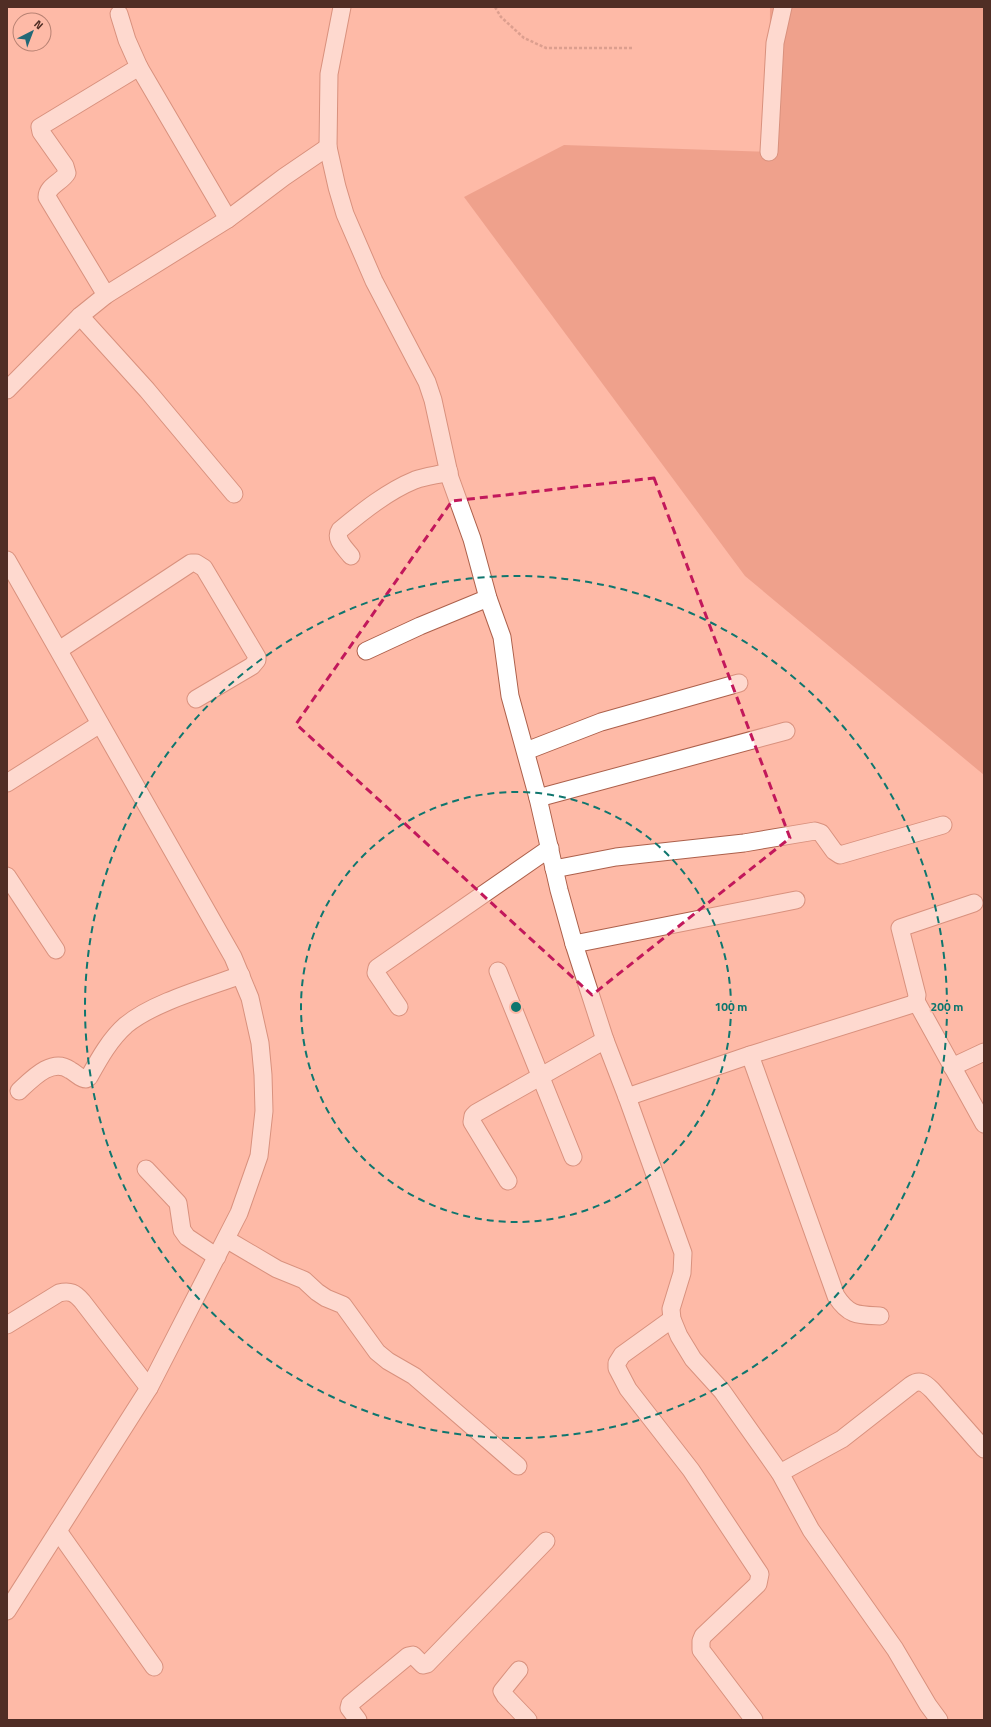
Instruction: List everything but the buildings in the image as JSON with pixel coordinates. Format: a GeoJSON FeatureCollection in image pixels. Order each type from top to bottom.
{"type":"FeatureCollection","features":[{"type":"Feature","properties":{"kind":"street"},"geometry":{"type":"LineString","coordinates":[[342,7],[329,74],[328,147],[343,207],[357,244],[374,281],[427,382],[433,400],[449,472],[472,539],[488,598],[502,637],[510,696],[526,751],[554,869],[574,944],[605,1040],[683,1253],[682,1273],[671,1310],[672,1319],[679,1336],[693,1359],[722,1391],[780,1473],[811,1530],[895,1649],[928,1705],[939,1720]]}},
{"type":"Feature","properties":{"kind":"street"},"geometry":{"type":"LineString","coordinates":[[769,152],[775,42],[783,7]]}},
{"type":"Feature","properties":{"kind":"street"},"geometry":{"type":"LineString","coordinates":[[119,14],[127,40],[139,67],[228,220]]}},
{"type":"Feature","properties":{"kind":"street"},"geometry":{"type":"LineString","coordinates":[[106,295],[47,197],[49,190],[65,177],[67,173],[65,166],[41,132],[40,127],[139,67]]}},
{"type":"Feature","properties":{"kind":"street"},"geometry":{"type":"LineString","coordinates":[[7,390],[80,316],[106,295],[228,220],[284,177],[328,147]]}},
{"type":"Feature","properties":{"kind":"street"},"geometry":{"type":"LineString","coordinates":[[80,316],[147,390],[234,494]]}},
{"type":"Feature","properties":{"kind":"street"},"geometry":{"type":"LineString","coordinates":[[350,556],[338,538],[340,530],[380,500],[402,486],[417,480],[449,472]]}},
{"type":"Feature","properties":{"kind":"street"},"geometry":{"type":"LineString","coordinates":[[7,560],[234,957],[250,998],[260,1043],[264,1112],[259,1156],[239,1213],[217,1257],[149,1388],[7,1611]]}},
{"type":"Feature","properties":{"kind":"street"},"geometry":{"type":"LineString","coordinates":[[58,650],[191,563],[196,563],[204,568],[257,657],[257,660],[252,666],[196,699]]}},
{"type":"Feature","properties":{"kind":"street"},"geometry":{"type":"LineString","coordinates":[[366,651],[420,626],[488,598]]}},
{"type":"Feature","properties":{"kind":"street"},"geometry":{"type":"LineString","coordinates":[[526,751],[601,722],[740,683]]}},
{"type":"Feature","properties":{"kind":"street"},"geometry":{"type":"LineString","coordinates":[[7,783],[100,724]]}},
{"type":"Feature","properties":{"kind":"street"},"geometry":{"type":"LineString","coordinates":[[538,798],[786,731]]}},
{"type":"Feature","properties":{"kind":"street"},"geometry":{"type":"LineString","coordinates":[[554,869],[616,857],[750,842],[815,831],[821,833],[834,851],[840,855],[943,826]]}},
{"type":"Feature","properties":{"kind":"street"},"geometry":{"type":"LineString","coordinates":[[399,1007],[376,973],[377,968],[550,848]]}},
{"type":"Feature","properties":{"kind":"street"},"geometry":{"type":"LineString","coordinates":[[7,876],[56,950]]}},
{"type":"Feature","properties":{"kind":"street"},"geometry":{"type":"LineString","coordinates":[[574,944],[796,900]]}},
{"type":"Feature","properties":{"kind":"street"},"geometry":{"type":"LineString","coordinates":[[974,903],[900,928],[917,995],[916,1001],[984,1124]]}},
{"type":"Feature","properties":{"kind":"street"},"geometry":{"type":"LineString","coordinates":[[498,971],[573,1157]]}},
{"type":"Feature","properties":{"kind":"street"},"geometry":{"type":"LineString","coordinates":[[19,1091],[37,1075],[53,1066],[64,1066],[81,1078],[86,1079],[89,1077],[115,1036],[136,1018],[168,1002],[240,975]]}},
{"type":"Feature","properties":{"kind":"street"},"geometry":{"type":"LineString","coordinates":[[627,1097],[750,1055],[913,1004],[916,1001]]}},
{"type":"Feature","properties":{"kind":"street"},"geometry":{"type":"LineString","coordinates":[[508,1180],[472,1122],[473,1116],[605,1040]]}},
{"type":"Feature","properties":{"kind":"street"},"geometry":{"type":"LineString","coordinates":[[952,1066],[984,1052]]}},
{"type":"Feature","properties":{"kind":"street"},"geometry":{"type":"LineString","coordinates":[[750,1055],[836,1296],[842,1306],[852,1313],[880,1316]]}},
{"type":"Feature","properties":{"kind":"street"},"geometry":{"type":"LineString","coordinates":[[146,1169],[178,1203],[182,1230],[187,1237],[217,1257]]}},
{"type":"Feature","properties":{"kind":"street"},"geometry":{"type":"LineString","coordinates":[[226,1239],[277,1268],[304,1280],[316,1292],[343,1305],[377,1352],[388,1361],[414,1376],[518,1466]]}},
{"type":"Feature","properties":{"kind":"street"},"geometry":{"type":"LineString","coordinates":[[7,1325],[59,1293],[66,1291],[72,1292],[82,1301],[149,1388]]}},
{"type":"Feature","properties":{"kind":"street"},"geometry":{"type":"LineString","coordinates":[[672,1319],[622,1356],[617,1363],[617,1368],[638,1404],[691,1470],[760,1574],[758,1584],[703,1636],[701,1641],[701,1650],[754,1720]]}},
{"type":"Feature","properties":{"kind":"street"},"geometry":{"type":"LineString","coordinates":[[780,1473],[842,1439],[911,1385],[920,1381],[926,1383],[984,1449]]}},
{"type":"Feature","properties":{"kind":"street"},"geometry":{"type":"LineString","coordinates":[[58,1531],[154,1667]]}},
{"type":"Feature","properties":{"kind":"street"},"geometry":{"type":"LineString","coordinates":[[358,1720],[350,1709],[350,1704],[408,1656],[413,1655],[423,1665],[427,1664],[546,1541]]}},
{"type":"Feature","properties":{"kind":"street"},"geometry":{"type":"LineString","coordinates":[[519,1670],[502,1691],[528,1720]]}},
{"type":"Feature","properties":{"kind":"path"},"geometry":{"type":"LineString","coordinates":[[495,7],[501,17],[524,38],[546,48],[634,48]]}},
{"type":"Feature","properties":{"kind":"highlighted area"},"geometry":{"type":"Polygon","coordinates":[[[654,478],[790,838],[592,995],[296,724],[452,501],[654,478]]]}},
{"type":"Feature","properties":{"kind":"shaded area"},"geometry":{"type":"Polygon","coordinates":[[[770,7],[984,7],[984,775],[745,576],[464,197],[564,145],[769,152],[770,7]]]}}]}
